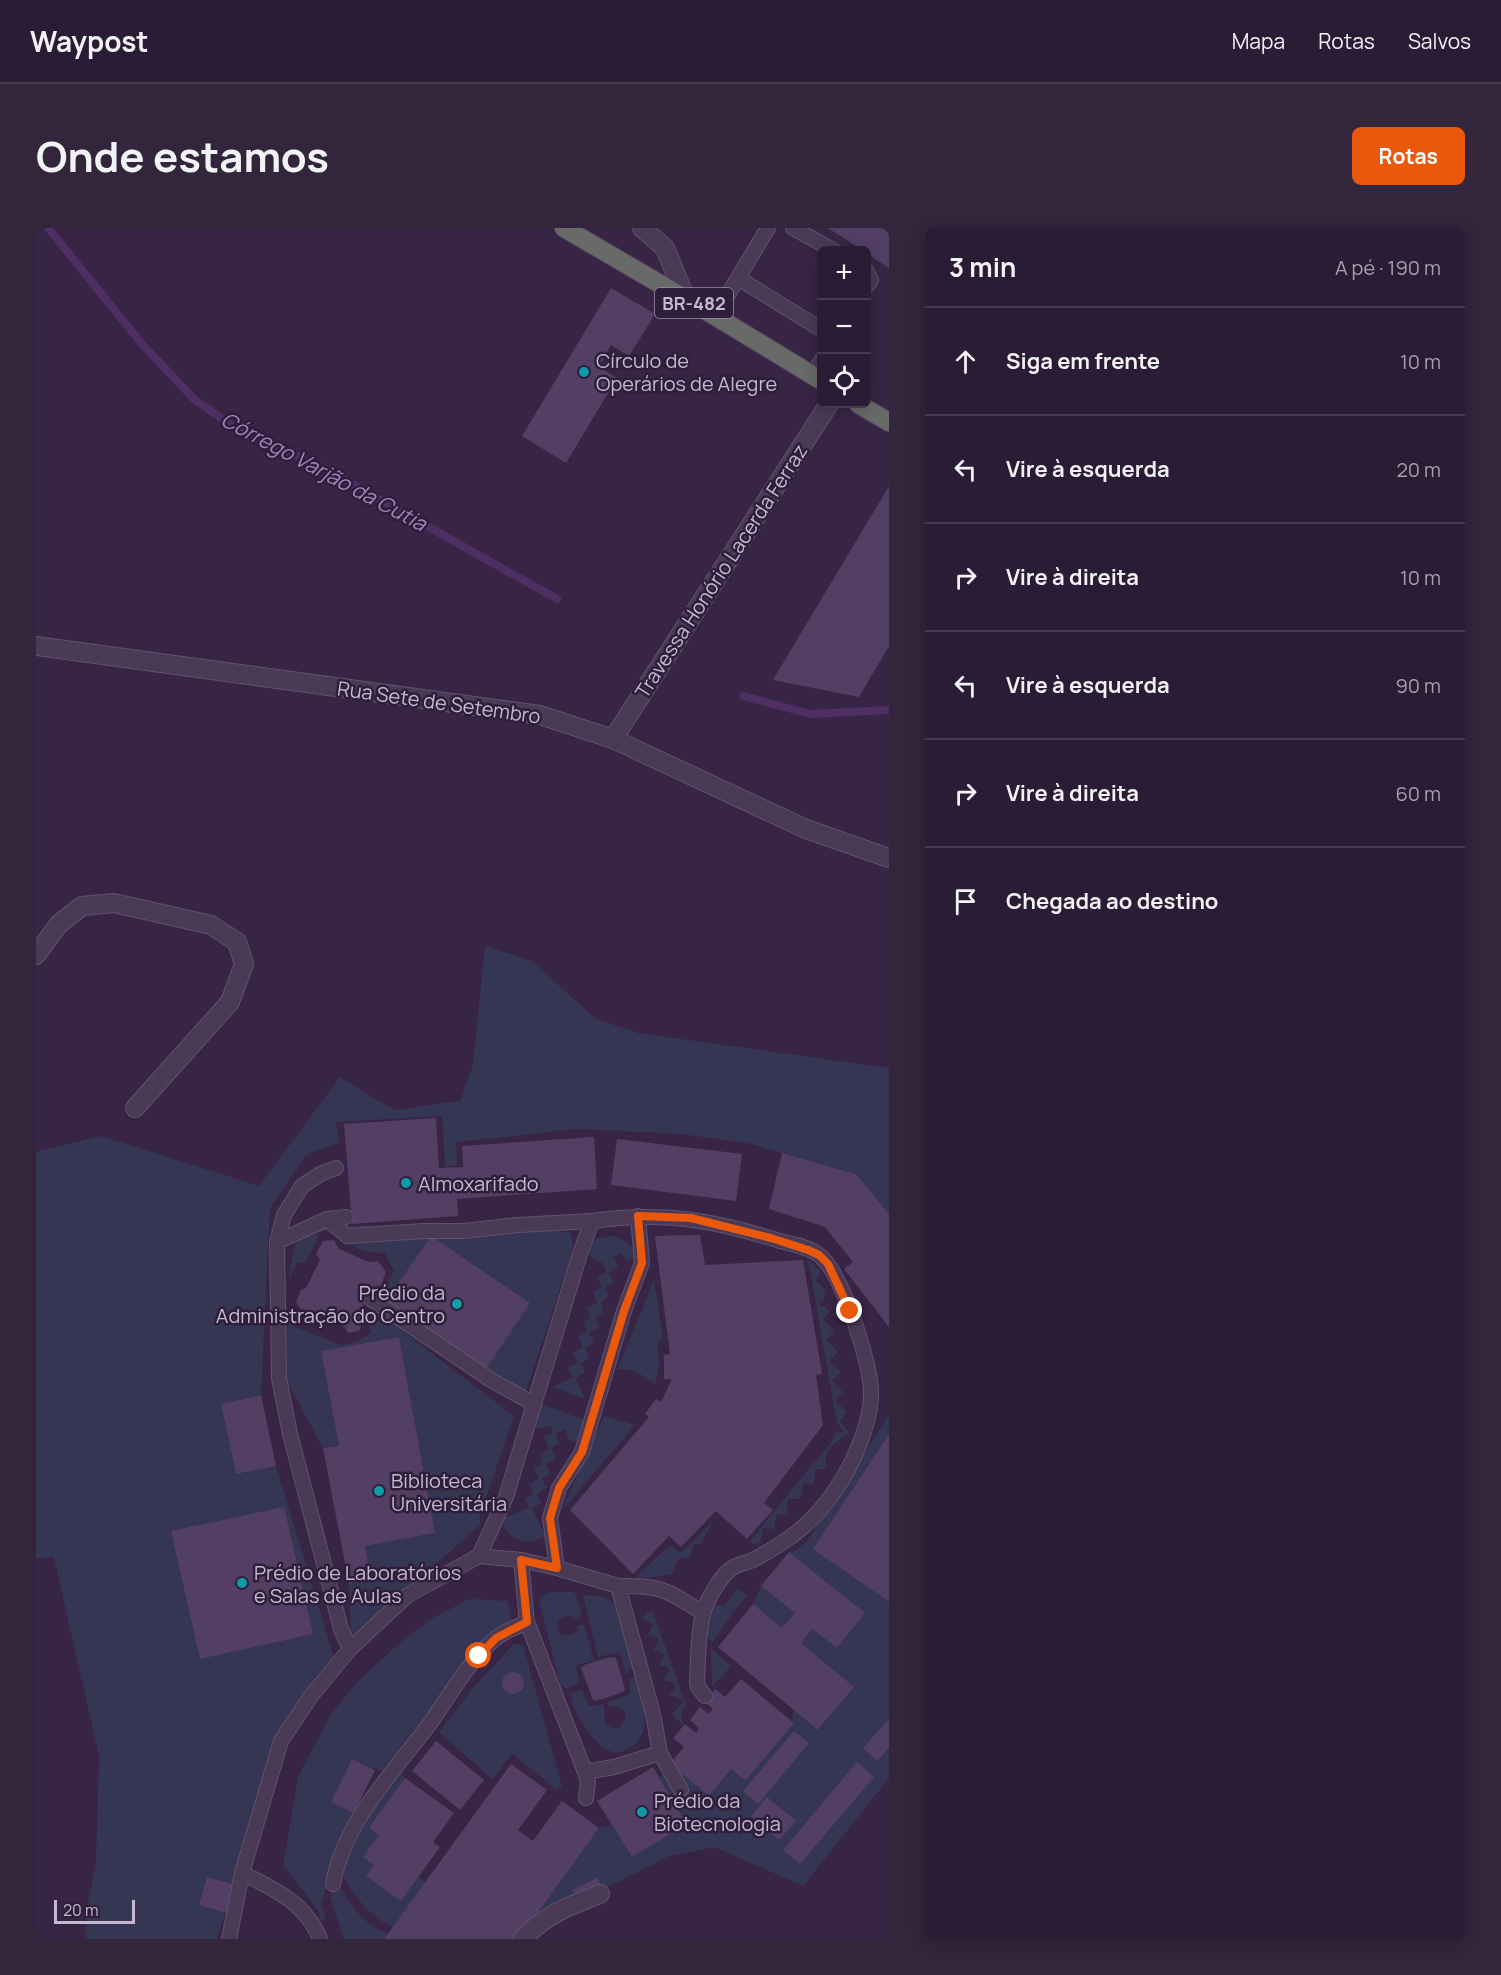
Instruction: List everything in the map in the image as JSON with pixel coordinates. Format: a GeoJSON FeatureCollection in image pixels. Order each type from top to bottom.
{"type":"FeatureCollection","features":[{"type":"Feature","properties":{"kind":"highway","name":"BR-482"},"geometry":{"type":"LineString","coordinates":[[564,228],[715,316],[817,371]]}},
{"type":"Feature","properties":{"kind":"highway"},"geometry":{"type":"LineString","coordinates":[[865,408],[887,420]]}},
{"type":"Feature","properties":{"kind":"street"},"geometry":{"type":"LineString","coordinates":[[642,228],[665,248],[686,298]]}},
{"type":"Feature","properties":{"kind":"street","name":"Travessa Honório Lacerda Ferraz"},"geometry":{"type":"LineString","coordinates":[[613,739],[826,408]]}},
{"type":"Feature","properties":{"kind":"street","name":"Rua Sete de Setembro"},"geometry":{"type":"LineString","coordinates":[[36,646],[540,716],[613,739],[806,829],[889,858]]}},
{"type":"Feature","properties":{"kind":"street"},"geometry":{"type":"LineString","coordinates":[[36,955],[59,924],[82,906],[114,903],[211,925],[237,942],[244,964],[230,1002],[135,1108]]}},
{"type":"Feature","properties":{"kind":"street"},"geometry":{"type":"LineString","coordinates":[[522,1939],[538,1923],[555,1912],[600,1894]]}},
{"type":"Feature","properties":{"kind":"lane"},"geometry":{"type":"LineString","coordinates":[[715,316],[768,228]]}},
{"type":"Feature","properties":{"kind":"lane"},"geometry":{"type":"LineString","coordinates":[[793,228],[826,246]]}},
{"type":"Feature","properties":{"kind":"lane"},"geometry":{"type":"LineString","coordinates":[[738,278],[817,327]]}},
{"type":"Feature","properties":{"kind":"lane"},"geometry":{"type":"LineString","coordinates":[[336,1168],[322,1173],[302,1186],[284,1215],[277,1242],[279,1378],[293,1446],[341,1629],[350,1648]]}},
{"type":"Feature","properties":{"kind":"lane"},"geometry":{"type":"LineString","coordinates":[[327,1219],[347,1236],[464,1231],[638,1216],[691,1218],[771,1238],[819,1255],[828,1264],[850,1311],[864,1349],[871,1390],[867,1422],[855,1455],[828,1500],[811,1521],[768,1553],[731,1568],[718,1582],[703,1613],[697,1682],[705,1696]]}},
{"type":"Feature","properties":{"kind":"lane"},"geometry":{"type":"LineString","coordinates":[[557,1568],[550,1518],[559,1488],[582,1452],[621,1321],[642,1263],[638,1216]]}},
{"type":"Feature","properties":{"kind":"lane"},"geometry":{"type":"LineString","coordinates":[[277,1242],[327,1219],[346,1218]]}},
{"type":"Feature","properties":{"kind":"lane"},"geometry":{"type":"LineString","coordinates":[[479,1556],[506,1497],[592,1221]]}},
{"type":"Feature","properties":{"kind":"lane"},"geometry":{"type":"LineString","coordinates":[[370,1299],[491,1380],[534,1404]]}},
{"type":"Feature","properties":{"kind":"lane"},"geometry":{"type":"LineString","coordinates":[[229,1939],[242,1873],[281,1741],[311,1696],[350,1648],[408,1595],[479,1556],[521,1560],[618,1586],[645,1585],[664,1588],[703,1613]]}},
{"type":"Feature","properties":{"kind":"lane"},"geometry":{"type":"LineString","coordinates":[[521,1560],[527,1622],[585,1772],[588,1782],[586,1798]]}},
{"type":"Feature","properties":{"kind":"lane"},"geometry":{"type":"LineString","coordinates":[[618,1586],[653,1714],[660,1753],[681,1790]]}},
{"type":"Feature","properties":{"kind":"lane"},"geometry":{"type":"LineString","coordinates":[[333,1884],[342,1848],[377,1791],[427,1728],[479,1656],[496,1638],[527,1622]]}},
{"type":"Feature","properties":{"kind":"lane"},"geometry":{"type":"LineString","coordinates":[[585,1772],[614,1767],[660,1753]]}},
{"type":"Feature","properties":{"kind":"lane"},"geometry":{"type":"LineString","coordinates":[[242,1873],[279,1892],[299,1907],[313,1924],[320,1939]]}},
{"type":"Feature","properties":{"kind":"shaded area"},"geometry":{"type":"Polygon","coordinates":[[[485,946],[532,961],[596,1019],[638,1033],[889,1068],[889,1214],[856,1174],[747,1143],[681,1134],[577,1129],[456,1142],[457,1165],[445,1167],[442,1116],[336,1122],[339,1143],[307,1154],[270,1208],[261,1395],[221,1404],[236,1474],[276,1466],[334,1658],[302,1695],[287,1720],[265,1777],[217,1939],[85,1939],[87,1907],[96,1863],[99,1756],[54,1557],[36,1558],[36,1152],[101,1136],[259,1186],[340,1077],[394,1110],[460,1101],[473,1065],[485,946]]]}},
{"type":"Feature","properties":{"kind":"shaded area"},"geometry":{"type":"Polygon","coordinates":[[[332,1217],[348,1226],[505,1225],[571,1233],[573,1245],[570,1259],[523,1400],[374,1297],[377,1292],[384,1289],[394,1271],[385,1253],[361,1249],[347,1243],[331,1231],[323,1231],[317,1233],[317,1239],[306,1262],[297,1263],[289,1279],[298,1239],[310,1229],[332,1217]]]}},
{"type":"Feature","properties":{"kind":"shaded area"},"geometry":{"type":"Polygon","coordinates":[[[611,1236],[631,1245],[635,1257],[627,1261],[621,1253],[613,1257],[618,1266],[609,1273],[614,1283],[605,1288],[609,1297],[601,1302],[603,1313],[595,1318],[599,1327],[589,1333],[594,1342],[585,1348],[589,1358],[581,1363],[585,1373],[575,1378],[585,1399],[553,1387],[573,1377],[568,1367],[577,1363],[573,1353],[583,1347],[578,1337],[587,1332],[584,1322],[591,1318],[587,1308],[597,1303],[593,1292],[602,1287],[597,1276],[607,1272],[602,1262],[589,1255],[589,1245],[596,1239],[611,1236]]]}},
{"type":"Feature","properties":{"kind":"shaded area"},"geometry":{"type":"Polygon","coordinates":[[[808,1259],[821,1272],[816,1281],[825,1290],[824,1301],[820,1301],[820,1306],[825,1306],[830,1312],[823,1319],[834,1331],[826,1340],[838,1352],[829,1361],[841,1372],[832,1381],[843,1392],[835,1400],[847,1412],[840,1421],[849,1433],[838,1440],[828,1451],[826,1469],[816,1469],[814,1484],[804,1483],[800,1499],[788,1499],[787,1515],[777,1514],[774,1529],[763,1528],[760,1543],[753,1544],[750,1541],[827,1448],[835,1433],[844,1432],[837,1423],[808,1259]]]}},
{"type":"Feature","properties":{"kind":"shaded area"},"geometry":{"type":"Polygon","coordinates":[[[654,1280],[663,1338],[657,1344],[659,1365],[655,1385],[638,1373],[618,1369],[654,1280]]]}},
{"type":"Feature","properties":{"kind":"shaded area"},"geometry":{"type":"Polygon","coordinates":[[[374,1309],[514,1416],[479,1518],[481,1524],[351,1641],[349,1584],[371,1580],[365,1546],[435,1533],[399,1337],[321,1351],[339,1446],[323,1448],[283,1374],[287,1314],[296,1327],[340,1345],[357,1342],[371,1333],[369,1322],[374,1309]]]}},
{"type":"Feature","properties":{"kind":"shaded area"},"geometry":{"type":"Polygon","coordinates":[[[542,1404],[584,1420],[580,1439],[574,1442],[569,1439],[565,1429],[555,1434],[560,1443],[552,1448],[556,1459],[546,1464],[550,1474],[542,1479],[547,1488],[537,1494],[541,1503],[532,1508],[545,1535],[532,1541],[525,1541],[513,1537],[501,1519],[529,1508],[525,1498],[533,1494],[530,1484],[539,1478],[534,1469],[543,1463],[540,1454],[549,1449],[544,1437],[553,1432],[551,1425],[537,1429],[534,1424],[542,1404]]]}},
{"type":"Feature","properties":{"kind":"shaded area"},"geometry":{"type":"Polygon","coordinates":[[[889,1415],[889,1434],[813,1549],[889,1602],[889,1778],[803,1886],[715,1847],[669,1856],[604,1889],[597,1878],[579,1901],[534,1918],[599,1828],[612,1825],[632,1857],[687,1824],[660,1778],[670,1764],[709,1796],[731,1769],[745,1781],[793,1723],[794,1710],[819,1730],[853,1687],[753,1604],[761,1586],[795,1613],[783,1627],[812,1629],[837,1648],[864,1613],[789,1552],[796,1551],[807,1541],[889,1415]]]}},
{"type":"Feature","properties":{"kind":"shaded area"},"geometry":{"type":"Polygon","coordinates":[[[604,1416],[635,1425],[562,1510],[604,1416]]]}},
{"type":"Feature","properties":{"kind":"shaded area"},"geometry":{"type":"Polygon","coordinates":[[[712,1522],[701,1544],[694,1544],[690,1557],[678,1559],[672,1574],[633,1580],[670,1545],[681,1553],[712,1522]]]}},
{"type":"Feature","properties":{"kind":"shaded area"},"geometry":{"type":"Polygon","coordinates":[[[737,1588],[747,1596],[713,1642],[707,1637],[706,1619],[714,1604],[724,1606],[737,1588]]]}},
{"type":"Feature","properties":{"kind":"shaded area"},"geometry":{"type":"Polygon","coordinates":[[[549,1592],[575,1593],[582,1615],[576,1619],[567,1615],[558,1620],[557,1627],[560,1634],[568,1636],[578,1631],[578,1625],[584,1625],[594,1660],[576,1666],[579,1683],[566,1689],[560,1684],[539,1599],[549,1592]]]}},
{"type":"Feature","properties":{"kind":"shaded area"},"geometry":{"type":"Polygon","coordinates":[[[583,1595],[607,1599],[618,1609],[633,1666],[626,1675],[621,1655],[618,1652],[598,1657],[583,1595]]]}},
{"type":"Feature","properties":{"kind":"shaded area"},"geometry":{"type":"Polygon","coordinates":[[[469,1599],[508,1601],[512,1628],[480,1647],[382,1771],[352,1759],[331,1802],[354,1813],[339,1844],[321,1904],[326,1918],[321,1922],[319,1912],[283,1867],[298,1777],[331,1714],[358,1681],[410,1634],[435,1617],[469,1599]]]}},
{"type":"Feature","properties":{"kind":"shaded area"},"geometry":{"type":"Polygon","coordinates":[[[648,1612],[653,1612],[686,1705],[681,1713],[683,1725],[672,1714],[684,1701],[669,1696],[676,1687],[672,1682],[664,1680],[670,1670],[666,1666],[659,1666],[665,1654],[653,1650],[659,1639],[648,1635],[653,1624],[642,1618],[648,1612]]]}},
{"type":"Feature","properties":{"kind":"shaded area"},"geometry":{"type":"Polygon","coordinates":[[[514,1644],[523,1645],[562,1787],[556,1789],[512,1754],[492,1779],[439,1732],[474,1687],[514,1644]]]}},
{"type":"Feature","properties":{"kind":"shaded area"},"geometry":{"type":"Polygon","coordinates":[[[711,1648],[731,1666],[712,1687],[711,1648]]]}},
{"type":"Feature","properties":{"kind":"shaded area"},"geometry":{"type":"Polygon","coordinates":[[[638,1674],[644,1706],[643,1732],[630,1748],[623,1751],[610,1751],[599,1744],[585,1727],[576,1711],[571,1693],[582,1690],[589,1706],[603,1704],[604,1721],[611,1727],[620,1727],[626,1719],[624,1711],[616,1706],[609,1707],[607,1702],[628,1695],[629,1680],[638,1674]]]}},
{"type":"Feature","properties":{"kind":"shaded area"},"geometry":{"type":"Polygon","coordinates":[[[397,1771],[405,1778],[379,1835],[364,1857],[374,1865],[366,1876],[401,1901],[418,1877],[426,1882],[393,1927],[377,1918],[361,1902],[343,1875],[341,1864],[343,1853],[397,1771]]]}},
{"type":"Feature","properties":{"kind":"shaded area"},"geometry":{"type":"Polygon","coordinates":[[[336,1879],[357,1912],[371,1925],[388,1934],[384,1939],[344,1939],[330,1897],[336,1879]]]}},
{"type":"Feature","properties":{"kind":"building"},"geometry":{"type":"Polygon","coordinates":[[[828,228],[889,228],[889,268],[871,256],[871,246],[856,246],[828,228]]]}},
{"type":"Feature","properties":{"kind":"building","name":"Círculo de Operários de Alegre"},"geometry":{"type":"Polygon","coordinates":[[[611,288],[655,314],[629,356],[611,345],[599,367],[617,378],[566,463],[522,436],[611,288]]]}},
{"type":"Feature","properties":{"kind":"building"},"geometry":{"type":"Polygon","coordinates":[[[889,486],[889,646],[859,697],[773,680],[889,486]]]}},
{"type":"Feature","properties":{"kind":"building"},"geometry":{"type":"Polygon","coordinates":[[[436,1118],[439,1168],[463,1167],[462,1146],[594,1137],[597,1189],[457,1199],[458,1216],[352,1224],[344,1124],[436,1118]]]}},
{"type":"Feature","properties":{"kind":"building"},"geometry":{"type":"Polygon","coordinates":[[[617,1139],[742,1154],[736,1201],[611,1185],[617,1139]]]}},
{"type":"Feature","properties":{"kind":"building"},"geometry":{"type":"Polygon","coordinates":[[[782,1153],[856,1174],[889,1214],[889,1327],[844,1269],[853,1262],[825,1227],[769,1209],[782,1153]]]}},
{"type":"Feature","properties":{"kind":"building"},"geometry":{"type":"Polygon","coordinates":[[[700,1235],[705,1265],[803,1260],[822,1374],[816,1375],[823,1425],[764,1503],[773,1510],[747,1539],[716,1511],[681,1547],[669,1536],[633,1574],[570,1510],[649,1417],[645,1414],[656,1399],[661,1402],[672,1379],[664,1379],[664,1355],[670,1354],[655,1236],[700,1235]]]}},
{"type":"Feature","properties":{"kind":"building","name":"Prédio da Administração do Centro"},"geometry":{"type":"Polygon","coordinates":[[[431,1236],[530,1303],[484,1372],[384,1304],[431,1236]]]}},
{"type":"Feature","properties":{"kind":"building"},"geometry":{"type":"Polygon","coordinates":[[[334,1240],[339,1249],[369,1262],[378,1261],[386,1272],[381,1285],[371,1288],[361,1311],[364,1318],[359,1331],[348,1333],[345,1327],[311,1312],[302,1311],[296,1302],[320,1260],[316,1254],[323,1241],[334,1240]]]}},
{"type":"Feature","properties":{"kind":"building","name":"Biblioteca Universitária"},"geometry":{"type":"Polygon","coordinates":[[[399,1337],[435,1533],[365,1546],[371,1580],[349,1584],[323,1448],[339,1446],[321,1351],[399,1337]]]}},
{"type":"Feature","properties":{"kind":"building"},"geometry":{"type":"Polygon","coordinates":[[[261,1395],[276,1466],[236,1474],[221,1404],[261,1395]]]}},
{"type":"Feature","properties":{"kind":"building"},"geometry":{"type":"Polygon","coordinates":[[[889,1434],[889,1602],[813,1549],[889,1434]]]}},
{"type":"Feature","properties":{"kind":"building","name":"Prédio de Laboratórios e Salas de Aulas"},"geometry":{"type":"Polygon","coordinates":[[[284,1507],[313,1634],[200,1659],[171,1531],[284,1507]]]}},
{"type":"Feature","properties":{"kind":"building"},"geometry":{"type":"Polygon","coordinates":[[[789,1552],[865,1613],[837,1648],[812,1629],[801,1643],[854,1687],[818,1730],[718,1647],[753,1604],[782,1628],[795,1613],[761,1586],[789,1552]]]}},
{"type":"Feature","properties":{"kind":"building"},"geometry":{"type":"Polygon","coordinates":[[[610,1657],[616,1658],[625,1689],[623,1692],[593,1700],[581,1668],[610,1657]]]}},
{"type":"Feature","properties":{"kind":"building"},"geometry":{"type":"Polygon","coordinates":[[[513,1672],[521,1675],[524,1683],[521,1691],[513,1694],[505,1691],[502,1683],[505,1675],[513,1672]]]}},
{"type":"Feature","properties":{"kind":"building"},"geometry":{"type":"Polygon","coordinates":[[[741,1679],[794,1723],[745,1781],[731,1769],[709,1796],[670,1764],[684,1747],[673,1738],[685,1724],[696,1733],[699,1728],[690,1720],[700,1707],[709,1714],[713,1709],[705,1702],[715,1689],[725,1697],[741,1679]]]}},
{"type":"Feature","properties":{"kind":"building"},"geometry":{"type":"Polygon","coordinates":[[[889,1719],[889,1748],[877,1761],[863,1748],[889,1719]]]}},
{"type":"Feature","properties":{"kind":"building"},"geometry":{"type":"Polygon","coordinates":[[[794,1731],[809,1743],[758,1804],[743,1791],[794,1731]]]}},
{"type":"Feature","properties":{"kind":"building"},"geometry":{"type":"Polygon","coordinates":[[[436,1741],[484,1780],[460,1810],[412,1771],[436,1741]]]}},
{"type":"Feature","properties":{"kind":"building"},"geometry":{"type":"Polygon","coordinates":[[[352,1759],[375,1770],[354,1813],[331,1802],[352,1759]]]}},
{"type":"Feature","properties":{"kind":"building"},"geometry":{"type":"Polygon","coordinates":[[[857,1762],[874,1777],[800,1864],[783,1850],[857,1762]]]}},
{"type":"Feature","properties":{"kind":"building"},"geometry":{"type":"Polygon","coordinates":[[[511,1764],[547,1790],[518,1830],[526,1836],[533,1841],[562,1801],[599,1828],[519,1939],[384,1939],[511,1764]]]}},
{"type":"Feature","properties":{"kind":"building","name":"Prédio da Biotecnologia"},"geometry":{"type":"Polygon","coordinates":[[[653,1767],[687,1824],[632,1857],[597,1801],[653,1767]]]}},
{"type":"Feature","properties":{"kind":"building"},"geometry":{"type":"Polygon","coordinates":[[[405,1778],[454,1813],[433,1842],[440,1847],[401,1901],[366,1876],[374,1865],[363,1857],[379,1835],[369,1828],[405,1778]]]}},
{"type":"Feature","properties":{"kind":"building"},"geometry":{"type":"Polygon","coordinates":[[[767,1797],[796,1821],[779,1840],[751,1816],[767,1797]]]}},
{"type":"Feature","properties":{"kind":"building"},"geometry":{"type":"Polygon","coordinates":[[[207,1877],[235,1885],[227,1913],[199,1905],[207,1877]]]}},
{"type":"Feature","properties":{"kind":"building"},"geometry":{"type":"Polygon","coordinates":[[[597,1878],[604,1889],[579,1901],[572,1890],[597,1878]]]}},
{"type":"Feature","properties":{"kind":"waterway","name":"Córrego Varjão da Cutia"},"geometry":{"type":"LineString","coordinates":[[48,228],[142,344],[194,399],[231,425],[327,470],[557,599]]}},
{"type":"Feature","properties":{"kind":"waterway","name":"Córrego Varjão da Cutia"},"geometry":{"type":"LineString","coordinates":[[743,696],[810,714],[889,710]]}},
{"type":"Feature","properties":{"kind":"place","name":"Círculo de Operários de Alegre"},"geometry":{"type":"Point","coordinates":[584,372]}},
{"type":"Feature","properties":{"kind":"place","name":"Almoxarifado"},"geometry":{"type":"Point","coordinates":[406,1183]}},
{"type":"Feature","properties":{"kind":"place","name":"Prédio da Administração do Centro"},"geometry":{"type":"Point","coordinates":[457,1304]}},
{"type":"Feature","properties":{"kind":"place","name":"Biblioteca Universitária"},"geometry":{"type":"Point","coordinates":[379,1491]}},
{"type":"Feature","properties":{"kind":"place","name":"Prédio de Laboratórios e Salas de Aulas"},"geometry":{"type":"Point","coordinates":[242,1583]}},
{"type":"Feature","properties":{"kind":"place","name":"Prédio da Biotecnologia"},"geometry":{"type":"Point","coordinates":[642,1812]}},
{"type":"Feature","properties":{"kind":"route"},"geometry":{"type":"LineString","coordinates":[[479,1656],[496,1638],[527,1622],[521,1560],[557,1568],[550,1518],[559,1488],[582,1452],[624,1311],[642,1263],[638,1216],[691,1218],[771,1238],[808,1250],[819,1255],[828,1264],[850,1311]]}}]}
